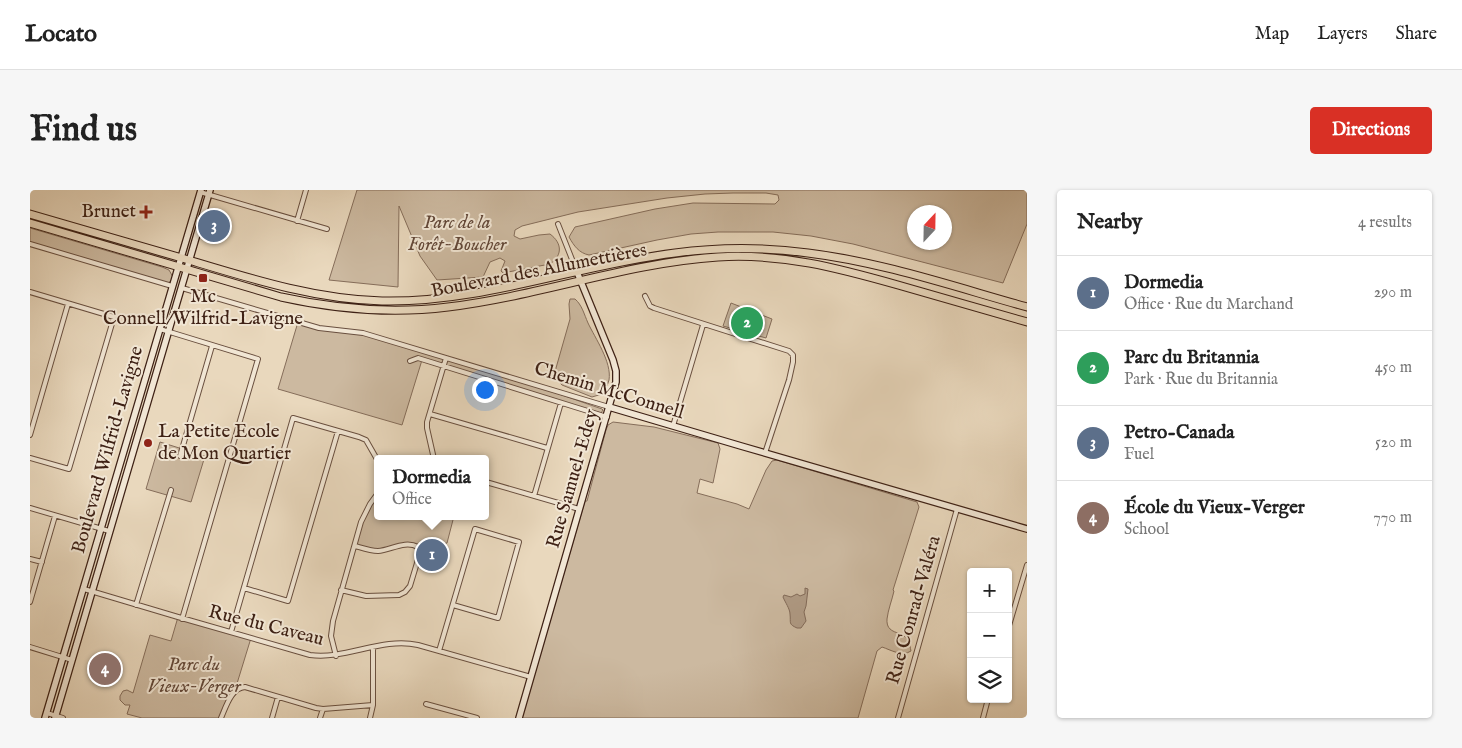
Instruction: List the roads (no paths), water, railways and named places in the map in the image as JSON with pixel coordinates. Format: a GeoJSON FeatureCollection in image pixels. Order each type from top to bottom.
{"type":"FeatureCollection","features":[{"type":"Feature","properties":{"kind":"highway","name":"Boulevard des Allumettières"},"geometry":{"type":"LineString","coordinates":[[30,213],[300,292],[350,299],[383,301],[427,300],[480,293],[642,258],[696,250],[746,248],[834,256],[1027,307]]}},
{"type":"Feature","properties":{"kind":"highway","name":"Boulevard des Allumettières"},"geometry":{"type":"LineString","coordinates":[[30,223],[251,288],[310,303],[358,309],[428,309],[457,306],[650,266],[698,259],[747,257],[791,259],[856,273],[1027,322]]}},
{"type":"Feature","properties":{"kind":"street"},"geometry":{"type":"LineString","coordinates":[[297,221],[306,190]]}},
{"type":"Feature","properties":{"kind":"street"},"geometry":{"type":"LineString","coordinates":[[200,191],[209,192],[327,229]]}},
{"type":"Feature","properties":{"kind":"street","name":"Boulevard Wilfrid-Lavigne"},"geometry":{"type":"LineString","coordinates":[[46,716],[200,191]]}},
{"type":"Feature","properties":{"kind":"street","name":"Boulevard Wilfrid-Lavigne"},"geometry":{"type":"LineString","coordinates":[[55,717],[188,269],[209,192]]}},
{"type":"Feature","properties":{"kind":"street","name":"Rue Samuel-Edey"},"geometry":{"type":"LineString","coordinates":[[519,718],[616,382],[615,366],[558,224]]}},
{"type":"Feature","properties":{"kind":"street"},"geometry":{"type":"LineString","coordinates":[[30,244],[172,286]]}},
{"type":"Feature","properties":{"kind":"street","name":"Chemin McConnell"},"geometry":{"type":"LineString","coordinates":[[182,288],[311,326],[363,333],[673,427],[1027,529]]}},
{"type":"Feature","properties":{"kind":"street"},"geometry":{"type":"LineString","coordinates":[[30,292],[114,317],[68,469],[30,458]]}},
{"type":"Feature","properties":{"kind":"street"},"geometry":{"type":"LineString","coordinates":[[645,296],[650,306],[654,308],[789,352],[793,355],[789,380],[765,454]]}},
{"type":"Feature","properties":{"kind":"street"},"geometry":{"type":"LineString","coordinates":[[30,435],[68,304]]}},
{"type":"Feature","properties":{"kind":"street"},"geometry":{"type":"LineString","coordinates":[[673,427],[703,325]]}},
{"type":"Feature","properties":{"kind":"street"},"geometry":{"type":"LineString","coordinates":[[159,329],[258,359],[182,619]]}},
{"type":"Feature","properties":{"kind":"street"},"geometry":{"type":"LineString","coordinates":[[180,456],[212,346]]}},
{"type":"Feature","properties":{"kind":"street"},"geometry":{"type":"LineString","coordinates":[[410,361],[418,358],[607,417]]}},
{"type":"Feature","properties":{"kind":"street"},"geometry":{"type":"LineString","coordinates":[[433,455],[427,422],[446,358]]}},
{"type":"Feature","properties":{"kind":"street"},"geometry":{"type":"LineString","coordinates":[[534,496],[561,403]]}},
{"type":"Feature","properties":{"kind":"street"},"geometry":{"type":"LineString","coordinates":[[430,414],[547,448]]}},
{"type":"Feature","properties":{"kind":"street"},"geometry":{"type":"LineString","coordinates":[[231,632],[293,418],[366,440],[375,455]]}},
{"type":"Feature","properties":{"kind":"street"},"geometry":{"type":"LineString","coordinates":[[244,588],[288,601],[338,431]]}},
{"type":"Feature","properties":{"kind":"street"},"geometry":{"type":"LineString","coordinates":[[489,483],[580,510]]}},
{"type":"Feature","properties":{"kind":"street"},"geometry":{"type":"LineString","coordinates":[[136,604],[171,490]]}},
{"type":"Feature","properties":{"kind":"street"},"geometry":{"type":"LineString","coordinates":[[336,656],[331,628],[366,512],[374,498]]}},
{"type":"Feature","properties":{"kind":"street"},"geometry":{"type":"LineString","coordinates":[[30,508],[109,532]]}},
{"type":"Feature","properties":{"kind":"street","name":"Rue Conrad-Valéra"},"geometry":{"type":"LineString","coordinates":[[898,718],[957,509]]}},
{"type":"Feature","properties":{"kind":"street"},"geometry":{"type":"LineString","coordinates":[[30,602],[55,516]]}},
{"type":"Feature","properties":{"kind":"street"},"geometry":{"type":"LineString","coordinates":[[439,651],[475,529],[519,542],[498,618],[453,605]]}},
{"type":"Feature","properties":{"kind":"street"},"geometry":{"type":"LineString","coordinates":[[341,590],[366,596],[399,595],[410,586],[420,553],[418,547],[408,544],[379,551],[355,546]]}},
{"type":"Feature","properties":{"kind":"street"},"geometry":{"type":"LineString","coordinates":[[30,558],[42,562]]}},
{"type":"Feature","properties":{"kind":"street"},"geometry":{"type":"LineString","coordinates":[[1012,616],[1027,565]]}},
{"type":"Feature","properties":{"kind":"street","name":"Rue du Caveau"},"geometry":{"type":"LineString","coordinates":[[84,589],[310,655],[336,656],[391,643],[405,643],[531,677]]}},
{"type":"Feature","properties":{"kind":"street"},"geometry":{"type":"LineString","coordinates":[[30,647],[72,660]]}},
{"type":"Feature","properties":{"kind":"street"},"geometry":{"type":"LineString","coordinates":[[370,718],[373,705],[373,648]]}},
{"type":"Feature","properties":{"kind":"street"},"geometry":{"type":"LineString","coordinates":[[221,718],[235,690],[240,687],[323,709],[373,705]]}},
{"type":"Feature","properties":{"kind":"street"},"geometry":{"type":"LineString","coordinates":[[272,718],[278,697]]}},
{"type":"Feature","properties":{"kind":"street"},"geometry":{"type":"LineString","coordinates":[[982,718],[987,703]]}},
{"type":"Feature","properties":{"kind":"street"},"geometry":{"type":"LineString","coordinates":[[426,704],[477,718]]}},
{"type":"Feature","properties":{"kind":"street"},"geometry":{"type":"LineString","coordinates":[[320,718],[323,709]]}},
{"type":"Feature","properties":{"kind":"street"},"geometry":{"type":"LineString","coordinates":[[46,716],[63,718]]}},
{"type":"Feature","properties":{"kind":"place","name":"Brunet"},"geometry":{"type":"Point","coordinates":[146,212]}},
{"type":"Feature","properties":{"kind":"place","name":"Petro-Canada"},"geometry":{"type":"Point","coordinates":[214,226]}},
{"type":"Feature","properties":{"kind":"place","name":"Mc Connell/Wilfrid-Lavigne"},"geometry":{"type":"Point","coordinates":[203,278]}},
{"type":"Feature","properties":{"kind":"place","name":"Parc du Britannia"},"geometry":{"type":"Point","coordinates":[747,323]}},
{"type":"Feature","properties":{"kind":"place","name":"La Petite Ecole de Mon Quartier"},"geometry":{"type":"Point","coordinates":[148,443]}},
{"type":"Feature","properties":{"kind":"place","name":"Dormedia"},"geometry":{"type":"Point","coordinates":[432,555]}},
{"type":"Feature","properties":{"kind":"place","name":"École du Vieux-Verger"},"geometry":{"type":"Point","coordinates":[105,669]}},
{"type":"Feature","properties":{"kind":"park label","name":"Parc de la Forêt-Boucher"},"geometry":{"type":"Point","coordinates":[457,234]}},
{"type":"Feature","properties":{"kind":"park label","name":"Parc du Vieux-Verger"},"geometry":{"type":"Point","coordinates":[194,676]}}]}
